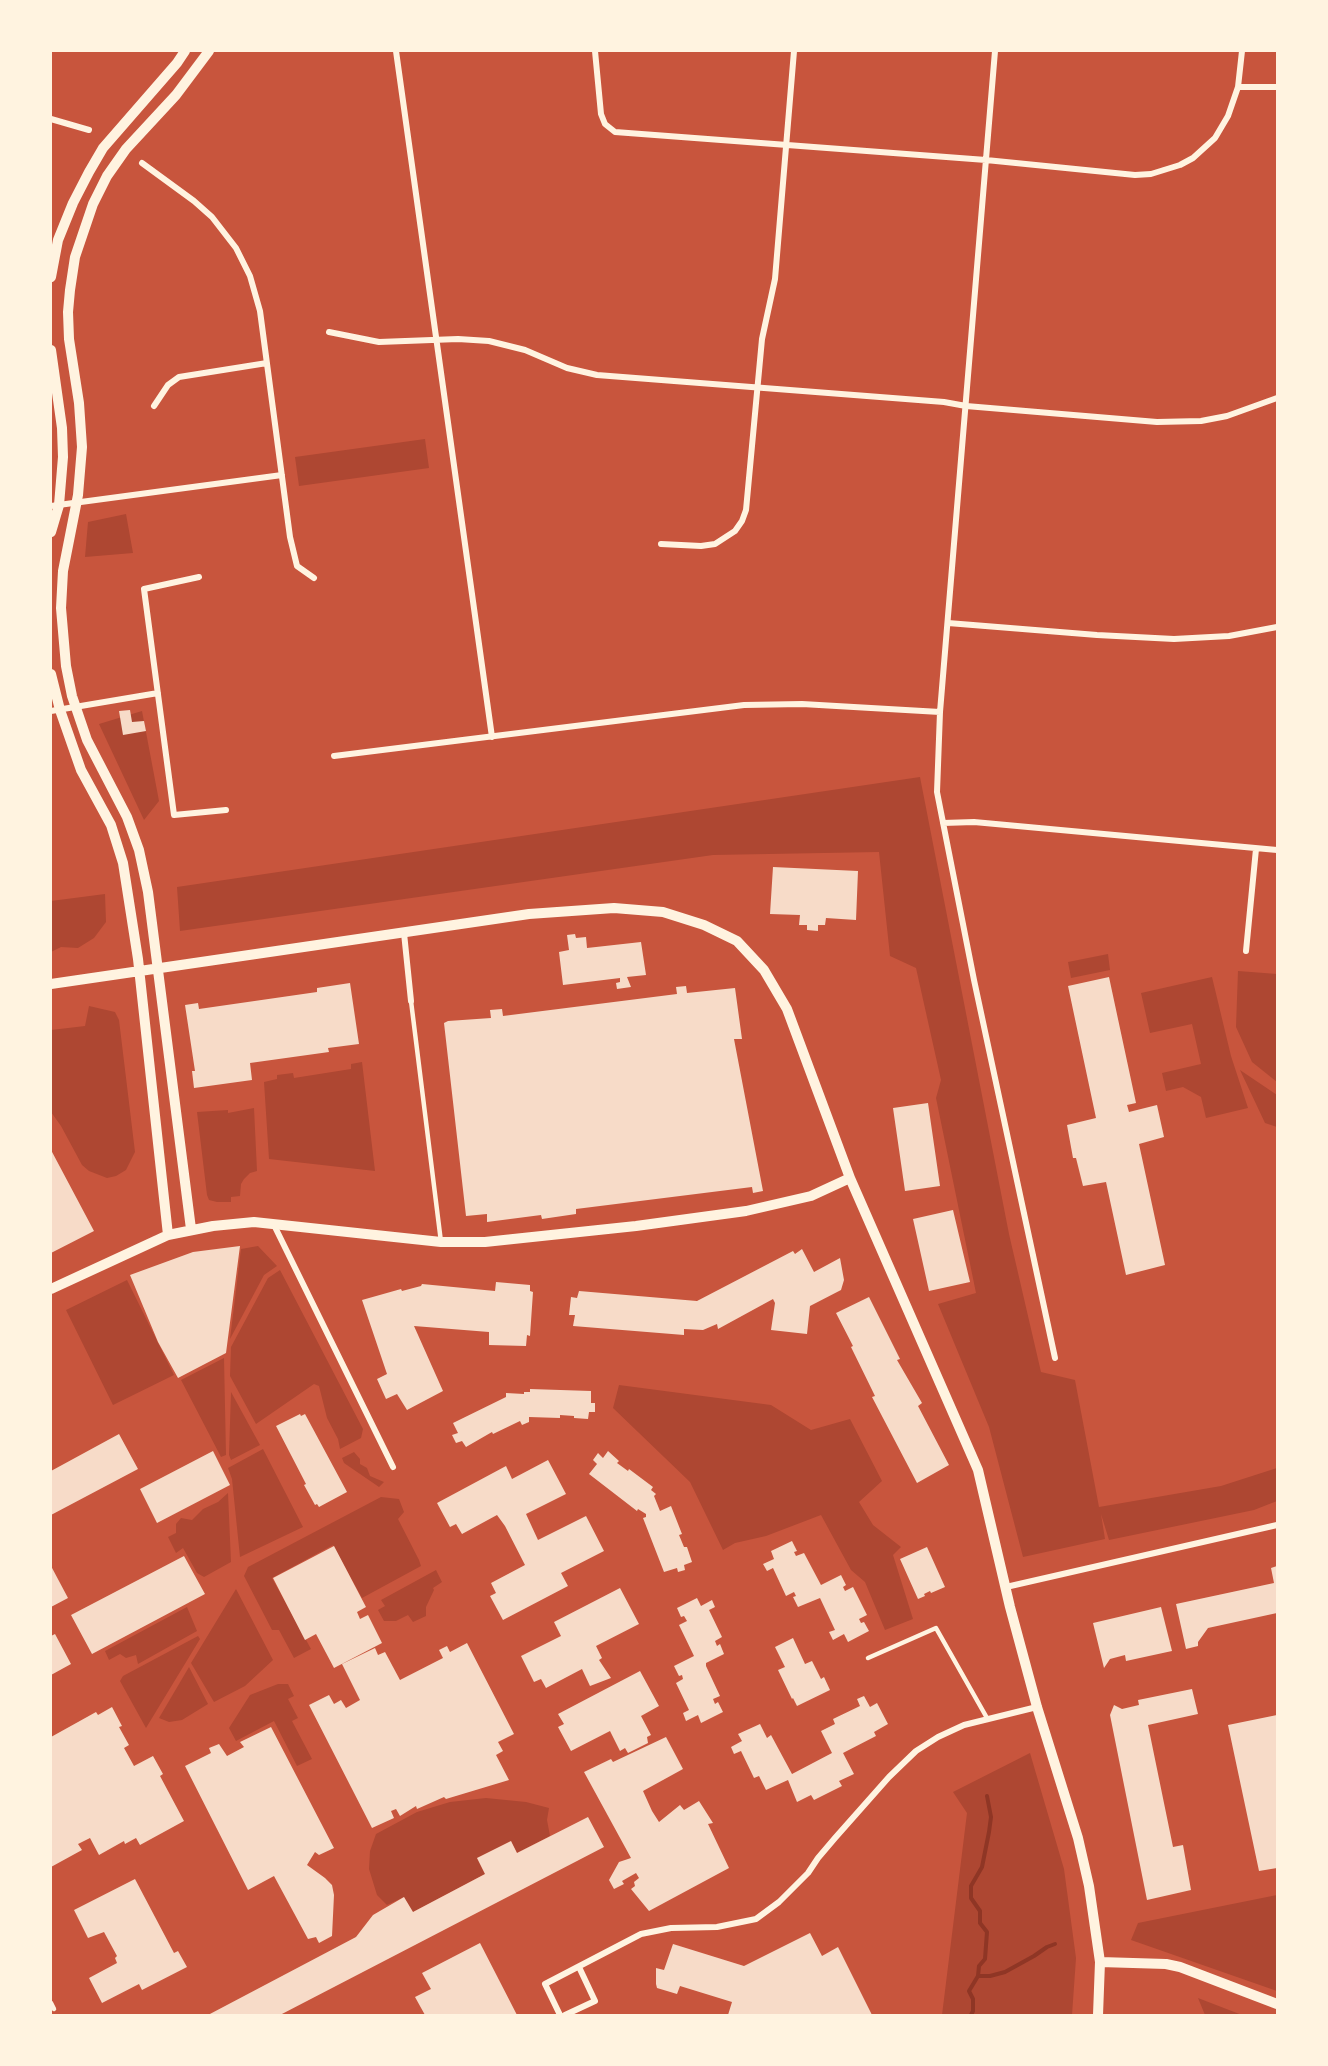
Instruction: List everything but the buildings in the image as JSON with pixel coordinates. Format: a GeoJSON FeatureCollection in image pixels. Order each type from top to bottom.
{"type":"FeatureCollection","features":[{"type":"Feature","properties":{"kind":"street"},"geometry":{"type":"LineString","coordinates":[[51,277],[58,240],[73,203],[103,148],[185,51]]}},
{"type":"Feature","properties":{"kind":"street"},"geometry":{"type":"LineString","coordinates":[[192,1229],[148,892],[139,849],[127,817],[87,740],[75,707],[66,666],[61,608],[63,571],[77,503],[82,447],[68,312],[75,257],[83,231],[103,185],[126,149],[176,95],[208,51]]}},
{"type":"Feature","properties":{"kind":"street"},"geometry":{"type":"LineString","coordinates":[[396,51],[492,737]]}},
{"type":"Feature","properties":{"kind":"street"},"geometry":{"type":"LineString","coordinates":[[595,51],[603,121],[610,130],[620,133],[986,160],[1135,175],[1169,170],[1193,158],[1215,138],[1228,116],[1238,87],[1242,51]]}},
{"type":"Feature","properties":{"kind":"street"},"geometry":{"type":"LineString","coordinates":[[661,544],[701,546],[715,543],[735,531],[746,510],[762,339],[775,279],[794,51]]}},
{"type":"Feature","properties":{"kind":"street"},"geometry":{"type":"LineString","coordinates":[[995,51],[936,774],[937,792],[974,980],[1055,1358]]}},
{"type":"Feature","properties":{"kind":"street"},"geometry":{"type":"LineString","coordinates":[[1238,87],[1277,87]]}},
{"type":"Feature","properties":{"kind":"street"},"geometry":{"type":"LineString","coordinates":[[51,119],[89,130]]}},
{"type":"Feature","properties":{"kind":"street"},"geometry":{"type":"LineString","coordinates":[[142,163],[212,217],[236,248],[255,290],[290,537],[297,566],[314,578]]}},
{"type":"Feature","properties":{"kind":"street"},"geometry":{"type":"LineString","coordinates":[[329,332],[379,342],[458,339],[502,343],[567,368],[597,375],[1176,423],[1227,416],[1250,410],[1277,398]]}},
{"type":"Feature","properties":{"kind":"street"},"geometry":{"type":"LineString","coordinates":[[51,350],[62,428],[63,466],[51,532]]}},
{"type":"Feature","properties":{"kind":"street"},"geometry":{"type":"LineString","coordinates":[[154,406],[168,385],[179,377],[267,363]]}},
{"type":"Feature","properties":{"kind":"street"},"geometry":{"type":"LineString","coordinates":[[55,506],[282,475]]}},
{"type":"Feature","properties":{"kind":"street"},"geometry":{"type":"LineString","coordinates":[[199,577],[144,590],[174,815],[226,810]]}},
{"type":"Feature","properties":{"kind":"street"},"geometry":{"type":"LineString","coordinates":[[948,622],[1174,639],[1229,636],[1277,627]]}},
{"type":"Feature","properties":{"kind":"street"},"geometry":{"type":"LineString","coordinates":[[51,674],[55,710],[81,770],[111,825],[123,863],[139,971],[168,1235]]}},
{"type":"Feature","properties":{"kind":"street"},"geometry":{"type":"LineString","coordinates":[[55,710],[158,693]]}},
{"type":"Feature","properties":{"kind":"street"},"geometry":{"type":"LineString","coordinates":[[334,756],[744,705],[802,704],[940,712]]}},
{"type":"Feature","properties":{"kind":"street"},"geometry":{"type":"LineString","coordinates":[[943,823],[974,822],[1277,850]]}},
{"type":"Feature","properties":{"kind":"street"},"geometry":{"type":"LineString","coordinates":[[1246,951],[1256,849]]}},
{"type":"Feature","properties":{"kind":"street"},"geometry":{"type":"LineString","coordinates":[[51,984],[529,914],[614,908],[663,912],[704,924],[736,941],[764,970],[787,1009],[850,1178],[971,1451],[986,1499],[1037,1707],[1078,1838],[1094,1910],[1100,1962],[1098,2015]]}},
{"type":"Feature","properties":{"kind":"street"},"geometry":{"type":"LineString","coordinates":[[404,933],[411,1001]]}},
{"type":"Feature","properties":{"kind":"street"},"geometry":{"type":"LineString","coordinates":[[51,1289],[168,1235],[192,1229],[254,1222],[441,1242],[474,1243],[746,1211],[811,1196],[850,1178]]}},
{"type":"Feature","properties":{"kind":"street"},"geometry":{"type":"LineString","coordinates":[[273,1224],[393,1467]]}},
{"type":"Feature","properties":{"kind":"street"},"geometry":{"type":"LineString","coordinates":[[1006,1587],[1277,1525]]}},
{"type":"Feature","properties":{"kind":"street"},"geometry":{"type":"LineString","coordinates":[[560,2015],[545,1984],[641,1934],[671,1928],[717,1927],[756,1919],[779,1902],[808,1873],[818,1858],[904,1761],[938,1737],[964,1725],[1037,1707]]}},
{"type":"Feature","properties":{"kind":"street"},"geometry":{"type":"LineString","coordinates":[[1100,1962],[1154,1962],[1173,1965],[1277,2004]]}},
{"type":"Feature","properties":{"kind":"street"},"geometry":{"type":"LineString","coordinates":[[565,2015],[595,2001],[579,1967]]}},
{"type":"Feature","properties":{"kind":"lane"},"geometry":{"type":"LineString","coordinates":[[411,1001],[441,1242]]}},
{"type":"Feature","properties":{"kind":"lane"},"geometry":{"type":"LineString","coordinates":[[868,1658],[936,1628],[987,1718]]}},
{"type":"Feature","properties":{"kind":"lane"},"geometry":{"type":"LineString","coordinates":[[51,2003],[54,2009]]}},
{"type":"Feature","properties":{"kind":"shaded area"},"geometry":{"type":"Polygon","coordinates":[[[425,439],[429,468],[299,486],[295,457],[425,439]]]}},
{"type":"Feature","properties":{"kind":"shaded area"},"geometry":{"type":"Polygon","coordinates":[[[126,514],[133,553],[85,557],[88,522],[126,514]]]}},
{"type":"Feature","properties":{"kind":"shaded area"},"geometry":{"type":"Polygon","coordinates":[[[142,711],[159,801],[144,820],[99,724],[142,711]]]}},
{"type":"Feature","properties":{"kind":"shaded area"},"geometry":{"type":"Polygon","coordinates":[[[920,777],[1009,1234],[1041,1372],[1075,1380],[1099,1507],[1221,1486],[1277,1468],[1277,1501],[1254,1510],[1109,1540],[1101,1514],[1105,1539],[1023,1557],[989,1427],[938,1304],[976,1293],[936,1098],[941,1080],[916,968],[890,956],[879,852],[713,855],[180,931],[177,887],[920,777]]]}},
{"type":"Feature","properties":{"kind":"shaded area"},"geometry":{"type":"Polygon","coordinates":[[[105,894],[106,922],[94,938],[78,948],[61,947],[51,952],[51,901],[105,894]]]}},
{"type":"Feature","properties":{"kind":"shaded area"},"geometry":{"type":"Polygon","coordinates":[[[1108,954],[1110,970],[1071,978],[1068,962],[1108,954]]]}},
{"type":"Feature","properties":{"kind":"shaded area"},"geometry":{"type":"Polygon","coordinates":[[[1238,971],[1277,974],[1277,1082],[1252,1062],[1236,1027],[1238,971]]]}},
{"type":"Feature","properties":{"kind":"shaded area"},"geometry":{"type":"Polygon","coordinates":[[[1212,977],[1231,1056],[1248,1108],[1206,1118],[1201,1097],[1183,1087],[1166,1091],[1162,1073],[1201,1064],[1192,1024],[1150,1033],[1141,993],[1212,977]]]}},
{"type":"Feature","properties":{"kind":"shaded area"},"geometry":{"type":"Polygon","coordinates":[[[89,1006],[115,1012],[119,1020],[135,1152],[126,1170],[107,1178],[89,1171],[82,1165],[51,1112],[51,1030],[85,1026],[89,1006]]]}},
{"type":"Feature","properties":{"kind":"shaded area"},"geometry":{"type":"Polygon","coordinates":[[[362,1062],[375,1171],[269,1159],[264,1082],[277,1079],[277,1075],[293,1073],[294,1078],[351,1069],[351,1064],[362,1062]]]}},
{"type":"Feature","properties":{"kind":"shaded area"},"geometry":{"type":"Polygon","coordinates":[[[1240,1070],[1277,1095],[1277,1127],[1265,1123],[1240,1070]]]}},
{"type":"Feature","properties":{"kind":"shaded area"},"geometry":{"type":"Polygon","coordinates":[[[254,1108],[257,1171],[250,1173],[244,1179],[240,1196],[231,1197],[231,1202],[209,1200],[197,1112],[228,1110],[228,1113],[254,1108]]]}},
{"type":"Feature","properties":{"kind":"shaded area"},"geometry":{"type":"Polygon","coordinates":[[[258,1246],[277,1266],[264,1275],[230,1339],[241,1249],[258,1246]]]}},
{"type":"Feature","properties":{"kind":"shaded area"},"geometry":{"type":"Polygon","coordinates":[[[280,1270],[363,1429],[361,1438],[340,1449],[338,1439],[327,1418],[319,1386],[314,1384],[256,1424],[230,1376],[231,1347],[268,1278],[280,1270]]]}},
{"type":"Feature","properties":{"kind":"shaded area"},"geometry":{"type":"Polygon","coordinates":[[[127,1280],[174,1375],[113,1405],[66,1310],[127,1280]]]}},
{"type":"Feature","properties":{"kind":"shaded area"},"geometry":{"type":"Polygon","coordinates":[[[224,1358],[226,1455],[221,1457],[181,1380],[224,1358]]]}},
{"type":"Feature","properties":{"kind":"shaded area"},"geometry":{"type":"Polygon","coordinates":[[[619,1385],[771,1405],[811,1430],[850,1419],[882,1481],[859,1502],[873,1525],[901,1547],[893,1555],[913,1619],[885,1630],[865,1582],[851,1570],[821,1515],[766,1536],[735,1543],[723,1550],[690,1482],[613,1408],[619,1385]]]}},
{"type":"Feature","properties":{"kind":"shaded area"},"geometry":{"type":"Polygon","coordinates":[[[231,1392],[260,1445],[231,1460],[229,1455],[231,1392]]]}},
{"type":"Feature","properties":{"kind":"shaded area"},"geometry":{"type":"Polygon","coordinates":[[[263,1449],[303,1527],[240,1557],[232,1479],[228,1468],[263,1449]]]}},
{"type":"Feature","properties":{"kind":"shaded area"},"geometry":{"type":"Polygon","coordinates":[[[354,1452],[360,1459],[360,1464],[367,1468],[370,1476],[384,1482],[379,1487],[344,1463],[342,1458],[354,1452]]]}},
{"type":"Feature","properties":{"kind":"shaded area"},"geometry":{"type":"Polygon","coordinates":[[[228,1493],[231,1562],[204,1577],[197,1573],[183,1548],[176,1553],[168,1537],[176,1533],[176,1524],[181,1518],[192,1520],[203,1509],[218,1502],[228,1493]]]}},
{"type":"Feature","properties":{"kind":"shaded area"},"geometry":{"type":"Polygon","coordinates":[[[381,1497],[399,1499],[404,1512],[398,1519],[421,1566],[362,1598],[333,1545],[272,1578],[311,1649],[294,1658],[279,1630],[272,1630],[244,1576],[248,1567],[381,1497]]]}},
{"type":"Feature","properties":{"kind":"shaded area"},"geometry":{"type":"Polygon","coordinates":[[[436,1570],[442,1582],[433,1588],[426,1607],[426,1616],[413,1622],[408,1615],[396,1621],[384,1621],[378,1610],[385,1606],[381,1600],[436,1570]]]}},
{"type":"Feature","properties":{"kind":"shaded area"},"geometry":{"type":"Polygon","coordinates":[[[236,1589],[273,1660],[245,1686],[214,1702],[191,1663],[236,1589]]]}},
{"type":"Feature","properties":{"kind":"shaded area"},"geometry":{"type":"Polygon","coordinates":[[[187,1607],[197,1631],[138,1664],[136,1655],[126,1658],[120,1654],[109,1660],[105,1651],[187,1607]]]}},
{"type":"Feature","properties":{"kind":"shaded area"},"geometry":{"type":"Polygon","coordinates":[[[198,1636],[200,1639],[146,1728],[120,1681],[123,1676],[198,1636]]]}},
{"type":"Feature","properties":{"kind":"shaded area"},"geometry":{"type":"Polygon","coordinates":[[[189,1667],[208,1704],[182,1720],[169,1722],[159,1718],[189,1667]]]}},
{"type":"Feature","properties":{"kind":"shaded area"},"geometry":{"type":"Polygon","coordinates":[[[278,1684],[288,1684],[294,1696],[288,1699],[298,1718],[292,1721],[312,1759],[297,1766],[274,1721],[236,1741],[229,1728],[250,1695],[278,1684]]]}},
{"type":"Feature","properties":{"kind":"shaded area"},"geometry":{"type":"Polygon","coordinates":[[[1030,1753],[1064,1869],[1076,1958],[1072,2015],[942,2015],[967,1813],[953,1792],[1030,1753]]]}},
{"type":"Feature","properties":{"kind":"shaded area"},"geometry":{"type":"Polygon","coordinates":[[[486,1798],[526,1802],[549,1808],[547,1820],[550,1836],[517,1853],[511,1841],[477,1858],[485,1874],[413,1912],[404,1897],[387,1905],[377,1895],[369,1869],[370,1851],[376,1834],[417,1812],[450,1802],[486,1798]]]}},
{"type":"Feature","properties":{"kind":"shaded area"},"geometry":{"type":"Polygon","coordinates":[[[1277,1895],[1277,1991],[1131,1940],[1138,1923],[1277,1895]]]}},
{"type":"Feature","properties":{"kind":"shaded area"},"geometry":{"type":"Polygon","coordinates":[[[1198,1998],[1242,2015],[1205,2015],[1198,1998]]]}},
{"type":"Feature","properties":{"kind":"waterway"},"geometry":{"type":"LineString","coordinates":[[971,2015],[973,1999],[969,1991],[978,1976],[979,1966],[985,1959],[987,1932],[980,1923],[980,1911],[971,1898],[971,1886],[982,1867],[989,1832],[991,1817],[987,1796]]}},
{"type":"Feature","properties":{"kind":"waterway"},"geometry":{"type":"LineString","coordinates":[[978,1976],[1005,1972],[1055,1944]]}}]}
